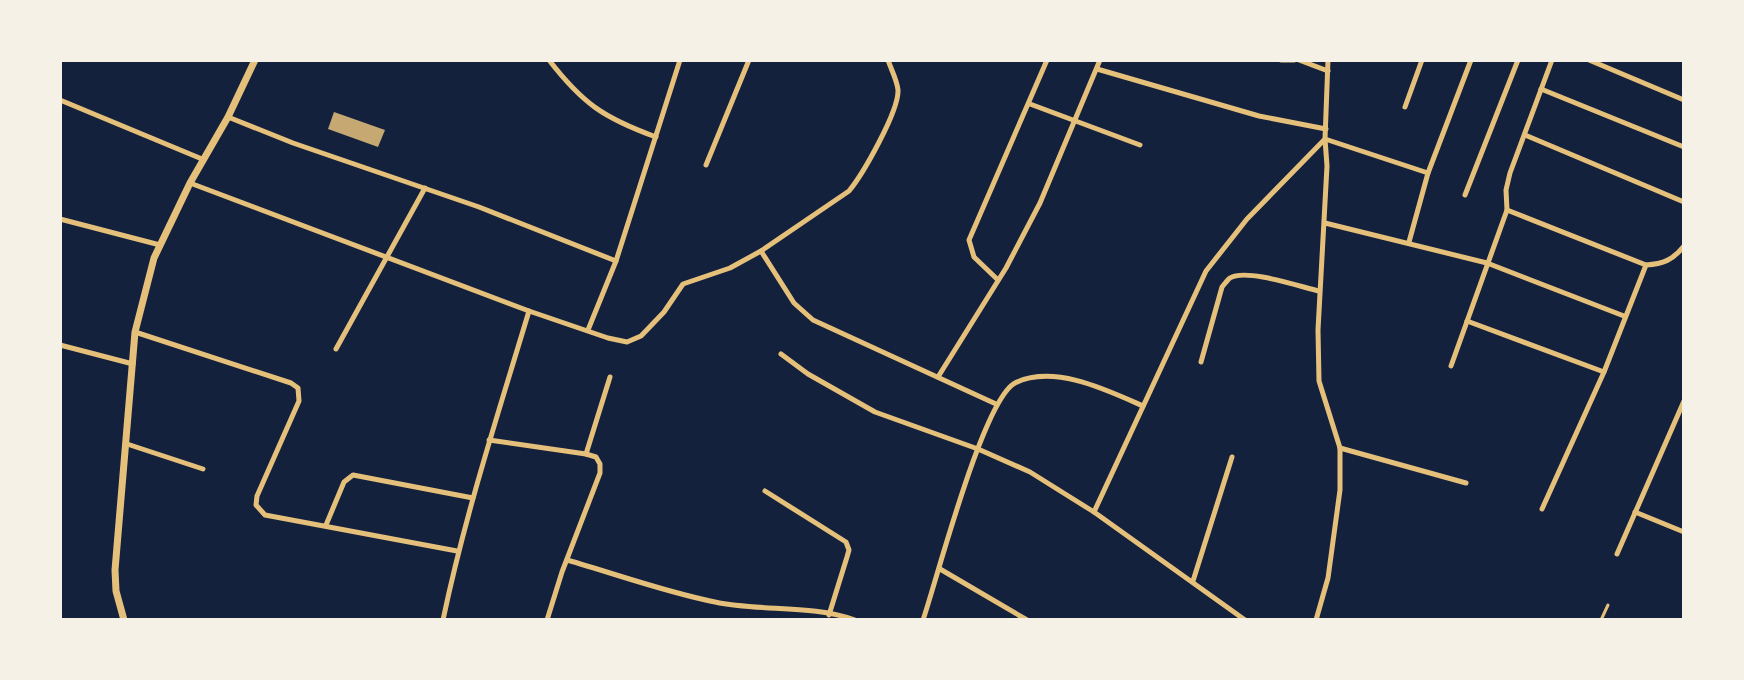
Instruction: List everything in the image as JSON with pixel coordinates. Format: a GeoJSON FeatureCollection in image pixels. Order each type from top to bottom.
{"type":"FeatureCollection","features":[{"type":"Feature","properties":{"kind":"street"},"geometry":{"type":"LineString","coordinates":[[124,620],[116,591],[115,570],[135,332],[160,245],[255,60]]}},
{"type":"Feature","properties":{"kind":"street"},"geometry":{"type":"LineString","coordinates":[[549,60],[571,89],[601,113],[656,137]]}},
{"type":"Feature","properties":{"kind":"street"},"geometry":{"type":"LineString","coordinates":[[588,330],[616,261],[680,60]]}},
{"type":"Feature","properties":{"kind":"street"},"geometry":{"type":"LineString","coordinates":[[706,165],[749,60]]}},
{"type":"Feature","properties":{"kind":"street"},"geometry":{"type":"LineString","coordinates":[[190,183],[529,311],[627,342],[641,336],[664,312],[683,284],[730,268],[761,251],[849,191],[859,178],[894,108],[898,87],[888,60]]}},
{"type":"Feature","properties":{"kind":"street"},"geometry":{"type":"LineString","coordinates":[[998,280],[974,257],[969,240],[1047,60]]}},
{"type":"Feature","properties":{"kind":"street"},"geometry":{"type":"LineString","coordinates":[[938,377],[998,280],[1040,203],[1100,60]]}},
{"type":"Feature","properties":{"kind":"street"},"geometry":{"type":"LineString","coordinates":[[1281,60],[1296,60],[1328,71]]}},
{"type":"Feature","properties":{"kind":"street"},"geometry":{"type":"LineString","coordinates":[[1316,620],[1328,578],[1340,490],[1340,448],[1319,381],[1319,291],[1325,223],[1328,60]]}},
{"type":"Feature","properties":{"kind":"street"},"geometry":{"type":"LineString","coordinates":[[1405,107],[1422,60]]}},
{"type":"Feature","properties":{"kind":"street"},"geometry":{"type":"LineString","coordinates":[[1409,242],[1428,173],[1471,60]]}},
{"type":"Feature","properties":{"kind":"street"},"geometry":{"type":"LineString","coordinates":[[1465,195],[1518,60]]}},
{"type":"Feature","properties":{"kind":"street"},"geometry":{"type":"LineString","coordinates":[[1451,366],[1507,210],[1510,173],[1552,60]]}},
{"type":"Feature","properties":{"kind":"street"},"geometry":{"type":"LineString","coordinates":[[1589,60],[1684,100]]}},
{"type":"Feature","properties":{"kind":"street"},"geometry":{"type":"LineString","coordinates":[[1097,69],[1259,116],[1326,129]]}},
{"type":"Feature","properties":{"kind":"street"},"geometry":{"type":"LineString","coordinates":[[1541,89],[1684,147]]}},
{"type":"Feature","properties":{"kind":"street"},"geometry":{"type":"LineString","coordinates":[[60,100],[202,159]]}},
{"type":"Feature","properties":{"kind":"street"},"geometry":{"type":"LineString","coordinates":[[1030,104],[1140,145]]}},
{"type":"Feature","properties":{"kind":"street"},"geometry":{"type":"LineString","coordinates":[[228,117],[616,261]]}},
{"type":"Feature","properties":{"kind":"street"},"geometry":{"type":"LineString","coordinates":[[1525,135],[1684,202]]}},
{"type":"Feature","properties":{"kind":"street"},"geometry":{"type":"LineString","coordinates":[[1325,139],[1428,173]]}},
{"type":"Feature","properties":{"kind":"street"},"geometry":{"type":"LineString","coordinates":[[1094,512],[1206,271],[1247,219],[1325,139]]}},
{"type":"Feature","properties":{"kind":"street"},"geometry":{"type":"LineString","coordinates":[[336,349],[425,188]]}},
{"type":"Feature","properties":{"kind":"street"},"geometry":{"type":"LineString","coordinates":[[1507,210],[1646,265],[1662,264],[1676,256],[1684,246]]}},
{"type":"Feature","properties":{"kind":"street"},"geometry":{"type":"LineString","coordinates":[[60,219],[160,245]]}},
{"type":"Feature","properties":{"kind":"street"},"geometry":{"type":"LineString","coordinates":[[1325,223],[1487,263],[1624,316]]}},
{"type":"Feature","properties":{"kind":"street"},"geometry":{"type":"LineString","coordinates":[[761,251],[794,303],[813,320],[996,404]]}},
{"type":"Feature","properties":{"kind":"street"},"geometry":{"type":"LineString","coordinates":[[1542,509],[1604,372],[1646,265]]}},
{"type":"Feature","properties":{"kind":"street"},"geometry":{"type":"LineString","coordinates":[[1201,362],[1222,287],[1229,278],[1239,275],[1258,277],[1319,291]]}},
{"type":"Feature","properties":{"kind":"street"},"geometry":{"type":"LineString","coordinates":[[443,620],[457,551],[529,311]]}},
{"type":"Feature","properties":{"kind":"street"},"geometry":{"type":"LineString","coordinates":[[1467,321],[1604,372]]}},
{"type":"Feature","properties":{"kind":"street"},"geometry":{"type":"LineString","coordinates":[[135,332],[291,383],[298,388],[299,401],[257,496],[256,505],[265,515],[457,551]]}},
{"type":"Feature","properties":{"kind":"street"},"geometry":{"type":"LineString","coordinates":[[60,345],[133,364]]}},
{"type":"Feature","properties":{"kind":"street"},"geometry":{"type":"LineString","coordinates":[[781,354],[808,374],[875,412],[978,449],[1030,472],[1094,512],[1245,620]]}},
{"type":"Feature","properties":{"kind":"street"},"geometry":{"type":"LineString","coordinates":[[586,454],[610,377]]}},
{"type":"Feature","properties":{"kind":"street"},"geometry":{"type":"LineString","coordinates":[[923,620],[978,449],[996,404],[1013,384],[1033,378],[1065,378],[1094,384],[1143,406]]}},
{"type":"Feature","properties":{"kind":"street"},"geometry":{"type":"LineString","coordinates":[[1617,554],[1684,401]]}},
{"type":"Feature","properties":{"kind":"street"},"geometry":{"type":"LineString","coordinates":[[489,440],[586,454],[596,457],[600,464],[600,473],[547,620]]}},
{"type":"Feature","properties":{"kind":"street"},"geometry":{"type":"LineString","coordinates":[[127,444],[203,469]]}},
{"type":"Feature","properties":{"kind":"street"},"geometry":{"type":"LineString","coordinates":[[1340,448],[1466,483]]}},
{"type":"Feature","properties":{"kind":"street"},"geometry":{"type":"LineString","coordinates":[[1193,581],[1232,457]]}},
{"type":"Feature","properties":{"kind":"street"},"geometry":{"type":"LineString","coordinates":[[326,525],[344,482],[353,475],[473,498]]}},
{"type":"Feature","properties":{"kind":"street"},"geometry":{"type":"LineString","coordinates":[[765,491],[846,542],[849,550],[829,615]]}},
{"type":"Feature","properties":{"kind":"street"},"geometry":{"type":"LineString","coordinates":[[1635,512],[1684,532]]}},
{"type":"Feature","properties":{"kind":"street"},"geometry":{"type":"LineString","coordinates":[[567,560],[715,603],[750,608],[778,607],[855,620]]}},
{"type":"Feature","properties":{"kind":"street"},"geometry":{"type":"LineString","coordinates":[[940,569],[1027,620]]}},
{"type":"Feature","properties":{"kind":"lane"},"geometry":{"type":"LineString","coordinates":[[1601,620],[1608,605]]}},
{"type":"Feature","properties":{"kind":"building"},"geometry":{"type":"Polygon","coordinates":[[[334,112],[385,130],[378,147],[328,129],[334,112]]]}}]}
